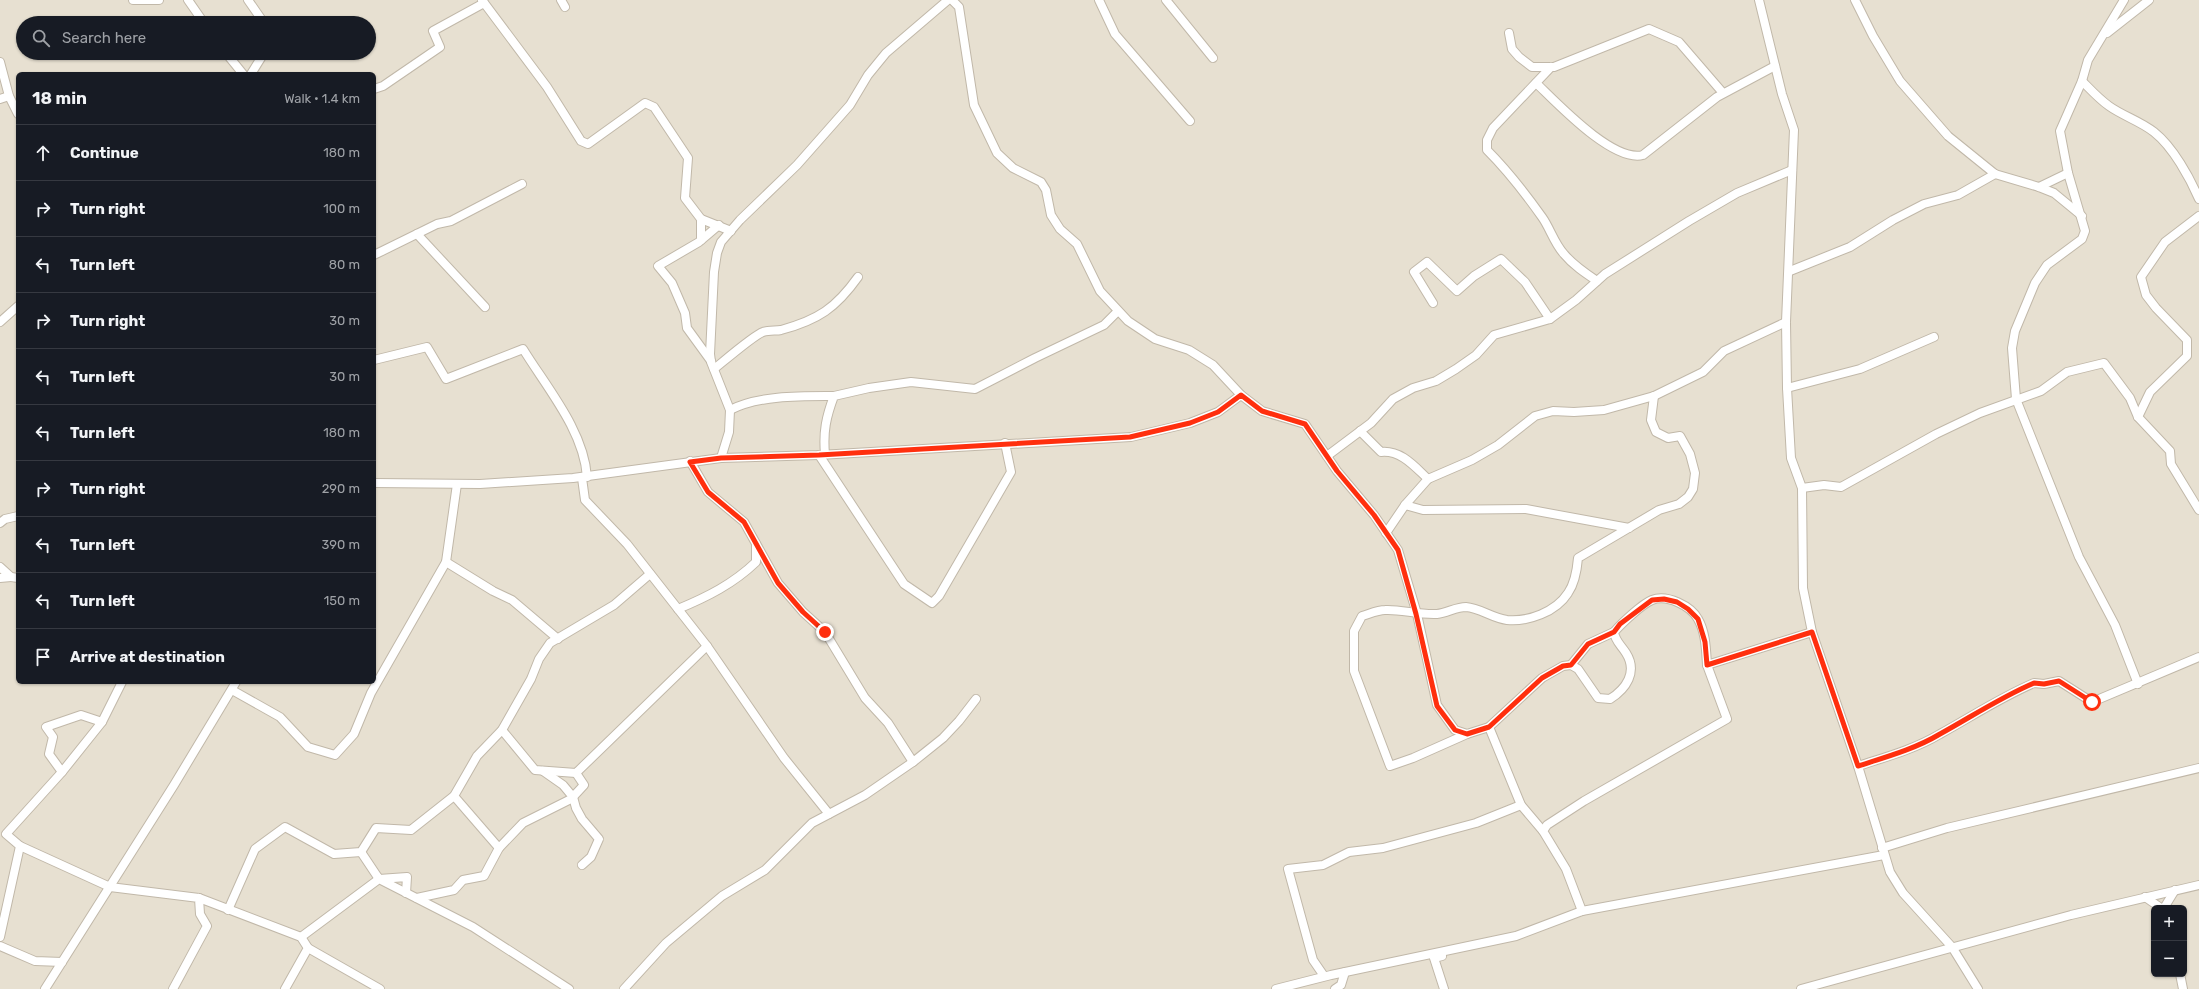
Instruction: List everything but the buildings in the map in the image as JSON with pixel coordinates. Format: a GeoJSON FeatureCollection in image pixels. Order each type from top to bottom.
{"type":"FeatureCollection","features":[{"type":"Feature","properties":{"kind":"street"},"geometry":{"type":"LineString","coordinates":[[133,0],[159,0]]}},
{"type":"Feature","properties":{"kind":"street"},"geometry":{"type":"LineString","coordinates":[[188,0],[199,16]]}},
{"type":"Feature","properties":{"kind":"street"},"geometry":{"type":"LineString","coordinates":[[248,0],[259,16]]}},
{"type":"Feature","properties":{"kind":"street"},"geometry":{"type":"LineString","coordinates":[[712,365],[715,262],[721,242],[797,166],[850,105],[868,75],[886,54],[948,0]]}},
{"type":"Feature","properties":{"kind":"street"},"geometry":{"type":"LineString","coordinates":[[952,0],[959,7],[974,105],[997,153],[1013,168],[1041,182],[1046,190],[1051,214],[1060,228],[1077,244],[1100,291],[1118,311],[1155,339],[1189,350],[1213,365],[1241,395],[1262,411],[1305,424],[1327,456],[1398,550],[1416,614],[1437,706],[1455,730],[1467,734]]}},
{"type":"Feature","properties":{"kind":"street"},"geometry":{"type":"LineString","coordinates":[[1099,0],[1115,34],[1190,121]]}},
{"type":"Feature","properties":{"kind":"street"},"geometry":{"type":"LineString","coordinates":[[1166,0],[1213,58]]}},
{"type":"Feature","properties":{"kind":"street"},"geometry":{"type":"LineString","coordinates":[[1759,0],[1782,94],[1794,130],[1790,272],[1786,322],[1787,388],[1790,458],[1802,488],[1803,588],[1812,632],[1858,766],[1890,872],[1899,888],[1952,946],[1978,989]]}},
{"type":"Feature","properties":{"kind":"street"},"geometry":{"type":"LineString","coordinates":[[1855,0],[1873,36],[1900,81],[1948,136],[1995,174],[2054,193],[2082,217]]}},
{"type":"Feature","properties":{"kind":"street"},"geometry":{"type":"LineString","coordinates":[[2124,0],[2088,60],[2082,81],[2060,131],[2068,173],[2085,231],[2082,239],[2047,266],[2035,284],[2015,331],[2012,348],[2016,398],[2079,557],[2112,619],[2138,684]]}},
{"type":"Feature","properties":{"kind":"street"},"geometry":{"type":"LineString","coordinates":[[2101,37],[2149,0]]}},
{"type":"Feature","properties":{"kind":"street"},"geometry":{"type":"LineString","coordinates":[[376,88],[383,86],[440,46],[433,31],[483,2],[547,87],[581,141],[588,144],[645,103],[654,107],[688,158],[685,198],[701,219],[731,231]]}},
{"type":"Feature","properties":{"kind":"street"},"geometry":{"type":"LineString","coordinates":[[1509,33],[1512,49],[1519,57],[1532,67],[1551,67],[1648,29],[1679,42],[1723,93]]}},
{"type":"Feature","properties":{"kind":"street"},"geometry":{"type":"LineString","coordinates":[[232,60],[241,72]]}},
{"type":"Feature","properties":{"kind":"street"},"geometry":{"type":"LineString","coordinates":[[252,72],[260,60]]}},
{"type":"Feature","properties":{"kind":"street"},"geometry":{"type":"LineString","coordinates":[[0,62],[6,78],[9,96],[16,110]]}},
{"type":"Feature","properties":{"kind":"street"},"geometry":{"type":"LineString","coordinates":[[1536,83],[1591,134],[1626,155],[1636,157],[1643,155],[1723,93],[1775,66]]}},
{"type":"Feature","properties":{"kind":"street"},"geometry":{"type":"LineString","coordinates":[[1551,67],[1493,128],[1487,140],[1487,150],[1510,172],[1521,186],[1543,218],[1562,253],[1597,281]]}},
{"type":"Feature","properties":{"kind":"street"},"geometry":{"type":"LineString","coordinates":[[2082,81],[2109,106],[2138,120],[2155,133],[2174,156],[2192,183],[2199,199]]}},
{"type":"Feature","properties":{"kind":"street"},"geometry":{"type":"LineString","coordinates":[[0,99],[9,96]]}},
{"type":"Feature","properties":{"kind":"street"},"geometry":{"type":"LineString","coordinates":[[1327,456],[1371,423],[1394,399],[1413,388],[1436,381],[1456,369],[1476,355],[1494,335],[1550,319],[1597,281],[1643,250],[1737,193],[1792,170]]}},
{"type":"Feature","properties":{"kind":"street"},"geometry":{"type":"LineString","coordinates":[[2039,187],[2068,173]]}},
{"type":"Feature","properties":{"kind":"street"},"geometry":{"type":"LineString","coordinates":[[1790,272],[1850,247],[1893,220],[1924,204],[1958,195],[1995,174]]}},
{"type":"Feature","properties":{"kind":"street"},"geometry":{"type":"LineString","coordinates":[[376,254],[437,224],[451,221],[522,184]]}},
{"type":"Feature","properties":{"kind":"street"},"geometry":{"type":"LineString","coordinates":[[2138,416],[2150,392],[2187,356],[2188,340],[2156,308],[2146,295],[2141,277],[2166,242],[2199,216]]}},
{"type":"Feature","properties":{"kind":"street"},"geometry":{"type":"LineString","coordinates":[[701,219],[701,240]]}},
{"type":"Feature","properties":{"kind":"street"},"geometry":{"type":"LineString","coordinates":[[719,225],[701,240],[658,266],[672,283],[685,312],[687,328],[712,365],[730,410],[729,432],[721,458]]}},
{"type":"Feature","properties":{"kind":"street"},"geometry":{"type":"LineString","coordinates":[[417,234],[485,307]]}},
{"type":"Feature","properties":{"kind":"street"},"geometry":{"type":"LineString","coordinates":[[1433,303],[1414,272],[1427,262],[1457,291],[1474,276],[1501,259],[1525,282],[1550,319]]}},
{"type":"Feature","properties":{"kind":"street"},"geometry":{"type":"LineString","coordinates":[[712,365],[762,332],[780,330],[802,323],[828,310],[843,299],[858,277]]}},
{"type":"Feature","properties":{"kind":"street"},"geometry":{"type":"LineString","coordinates":[[0,322],[16,308]]}},
{"type":"Feature","properties":{"kind":"street"},"geometry":{"type":"LineString","coordinates":[[730,410],[741,404],[796,395],[834,396],[870,388],[911,382],[976,389],[1035,358],[1104,325],[1118,311]]}},
{"type":"Feature","properties":{"kind":"street"},"geometry":{"type":"LineString","coordinates":[[1386,533],[1405,505],[1428,479],[1472,460],[1498,445],[1535,416],[1553,411],[1574,412],[1604,410],[1654,396],[1703,372],[1724,351],[1786,322]]}},
{"type":"Feature","properties":{"kind":"street"},"geometry":{"type":"LineString","coordinates":[[1787,388],[1860,370],[1934,336]]}},
{"type":"Feature","properties":{"kind":"street"},"geometry":{"type":"LineString","coordinates":[[376,360],[427,347],[446,379],[523,349],[576,432],[586,460],[584,477],[585,500],[627,544],[707,646],[784,758],[829,814]]}},
{"type":"Feature","properties":{"kind":"street"},"geometry":{"type":"LineString","coordinates":[[1802,488],[1824,485],[1841,487],[1936,434],[2016,398],[2041,391],[2067,372],[2104,363],[2130,398],[2138,416],[2170,451],[2171,464],[2199,510]]}},
{"type":"Feature","properties":{"kind":"street"},"geometry":{"type":"LineString","coordinates":[[376,483],[457,484],[584,477],[721,458],[822,455],[1005,443],[1130,437],[1190,423],[1218,412],[1241,395]]}},
{"type":"Feature","properties":{"kind":"street"},"geometry":{"type":"LineString","coordinates":[[834,396],[825,419],[822,455],[904,584],[932,603],[939,596],[1011,472],[1005,443]]}},
{"type":"Feature","properties":{"kind":"street"},"geometry":{"type":"LineString","coordinates":[[1614,632],[1615,639],[1626,654],[1630,664],[1631,676],[1624,688],[1610,699],[1598,698],[1578,669],[1571,665],[1563,666],[1542,678],[1489,727],[1467,734],[1413,758],[1390,766],[1354,671],[1354,631],[1362,616],[1386,610],[1416,614],[1437,614],[1459,607],[1474,608],[1491,617],[1507,620],[1527,619],[1544,613],[1568,594],[1576,577],[1578,558],[1659,510],[1679,504],[1688,497],[1693,489],[1695,473],[1690,454],[1680,436],[1668,438],[1656,432],[1651,420],[1654,396]]}},
{"type":"Feature","properties":{"kind":"street"},"geometry":{"type":"LineString","coordinates":[[1360,431],[1381,452],[1389,451],[1399,454],[1428,479]]}},
{"type":"Feature","properties":{"kind":"street"},"geometry":{"type":"LineString","coordinates":[[690,462],[708,492],[744,522],[778,583],[803,612],[825,632],[865,698],[888,723],[913,762]]}},
{"type":"Feature","properties":{"kind":"street"},"geometry":{"type":"LineString","coordinates":[[232,690],[280,717],[308,747],[335,755],[354,734],[371,693],[446,562],[457,484]]}},
{"type":"Feature","properties":{"kind":"street"},"geometry":{"type":"LineString","coordinates":[[1405,505],[1423,510],[1526,509],[1629,528]]}},
{"type":"Feature","properties":{"kind":"street"},"geometry":{"type":"LineString","coordinates":[[0,523],[4,519],[16,516]]}},
{"type":"Feature","properties":{"kind":"street"},"geometry":{"type":"LineString","coordinates":[[678,609],[711,595],[745,573],[756,562],[756,543]]}},
{"type":"Feature","properties":{"kind":"street"},"geometry":{"type":"LineString","coordinates":[[446,562],[493,591],[512,600],[558,639]]}},
{"type":"Feature","properties":{"kind":"street"},"geometry":{"type":"LineString","coordinates":[[0,567],[14,578]]}},
{"type":"Feature","properties":{"kind":"street"},"geometry":{"type":"LineString","coordinates":[[361,852],[376,828],[411,830],[454,796],[477,756],[502,730],[531,679],[539,659],[550,644],[614,605],[650,574]]}},
{"type":"Feature","properties":{"kind":"street"},"geometry":{"type":"LineString","coordinates":[[0,578],[14,578]]}},
{"type":"Feature","properties":{"kind":"street"},"geometry":{"type":"LineString","coordinates":[[1543,831],[1547,824],[1584,801],[1727,719],[1707,665],[1705,642],[1698,619],[1688,609],[1677,602],[1664,599],[1652,600],[1620,624],[1614,632],[1588,644],[1571,665]]}},
{"type":"Feature","properties":{"kind":"street"},"geometry":{"type":"LineString","coordinates":[[1707,665],[1812,632]]}},
{"type":"Feature","properties":{"kind":"street"},"geometry":{"type":"LineString","coordinates":[[502,730],[536,770],[576,773],[707,646]]}},
{"type":"Feature","properties":{"kind":"street"},"geometry":{"type":"LineString","coordinates":[[1858,766],[1898,753],[1939,735],[1970,716],[2034,683],[2044,684],[2059,681],[2092,702],[2138,684],[2199,657]]}},
{"type":"Feature","properties":{"kind":"street"},"geometry":{"type":"LineString","coordinates":[[121,684],[102,722],[62,772],[3,832],[20,846],[110,887],[199,898],[301,937],[308,948],[380,989]]}},
{"type":"Feature","properties":{"kind":"street"},"geometry":{"type":"LineString","coordinates":[[45,989],[110,887],[235,684]]}},
{"type":"Feature","properties":{"kind":"street"},"geometry":{"type":"LineString","coordinates":[[624,989],[666,943],[722,896],[765,870],[812,823],[865,795],[913,762],[959,721],[976,699]]}},
{"type":"Feature","properties":{"kind":"street"},"geometry":{"type":"LineString","coordinates":[[62,772],[50,754],[54,737],[46,727],[81,715],[102,722]]}},
{"type":"Feature","properties":{"kind":"street"},"geometry":{"type":"LineString","coordinates":[[1489,727],[1521,805],[1543,831],[1566,869],[1582,911]]}},
{"type":"Feature","properties":{"kind":"street"},"geometry":{"type":"LineString","coordinates":[[1444,989],[1434,958],[1516,936],[1582,911],[1883,852],[1947,828],[2199,768]]}},
{"type":"Feature","properties":{"kind":"street"},"geometry":{"type":"LineString","coordinates":[[541,770],[563,784],[573,797],[576,808],[582,819],[599,839],[591,858],[582,864]]}},
{"type":"Feature","properties":{"kind":"street"},"geometry":{"type":"LineString","coordinates":[[417,898],[454,890],[463,880],[484,876],[499,848],[523,823],[573,797],[584,785],[576,773]]}},
{"type":"Feature","properties":{"kind":"street"},"geometry":{"type":"LineString","coordinates":[[454,796],[499,848]]}},
{"type":"Feature","properties":{"kind":"street"},"geometry":{"type":"LineString","coordinates":[[1324,976],[1313,960],[1288,869],[1323,864],[1348,852],[1383,848],[1476,823],[1521,805]]}},
{"type":"Feature","properties":{"kind":"street"},"geometry":{"type":"LineString","coordinates":[[228,910],[255,849],[285,827],[334,854],[361,852]]}},
{"type":"Feature","properties":{"kind":"street"},"geometry":{"type":"LineString","coordinates":[[0,937],[20,846]]}},
{"type":"Feature","properties":{"kind":"street"},"geometry":{"type":"LineString","coordinates":[[361,852],[379,879],[473,927],[568,989]]}},
{"type":"Feature","properties":{"kind":"street"},"geometry":{"type":"LineString","coordinates":[[301,937],[379,879],[407,877],[406,893]]}},
{"type":"Feature","properties":{"kind":"street"},"geometry":{"type":"LineString","coordinates":[[1801,989],[1952,946],[2199,885]]}},
{"type":"Feature","properties":{"kind":"street"},"geometry":{"type":"LineString","coordinates":[[2166,905],[2175,890]]}},
{"type":"Feature","properties":{"kind":"street"},"geometry":{"type":"LineString","coordinates":[[172,989],[207,926],[200,914],[199,898]]}},
{"type":"Feature","properties":{"kind":"street"},"geometry":{"type":"LineString","coordinates":[[2145,898],[2156,905]]}},
{"type":"Feature","properties":{"kind":"street"},"geometry":{"type":"LineString","coordinates":[[1276,989],[1324,976],[1516,936]]}},
{"type":"Feature","properties":{"kind":"street"},"geometry":{"type":"LineString","coordinates":[[0,946],[35,961],[62,962]]}},
{"type":"Feature","properties":{"kind":"street"},"geometry":{"type":"LineString","coordinates":[[285,989],[308,948]]}},
{"type":"Feature","properties":{"kind":"street"},"geometry":{"type":"LineString","coordinates":[[1335,989],[1341,985],[1344,972]]}},
{"type":"Feature","properties":{"kind":"street"},"geometry":{"type":"LineString","coordinates":[[2181,977],[2183,989]]}},
{"type":"Feature","properties":{"kind":"shaded area"},"geometry":{"type":"Polygon","coordinates":[[[0,0],[2199,0],[2199,989],[0,989],[0,0]]]}},
{"type":"Feature","properties":{"kind":"route"},"geometry":{"type":"LineString","coordinates":[[825,632],[803,612],[778,583],[744,522],[708,492],[690,462],[721,458],[819,455],[1005,443],[1130,437],[1190,423],[1218,412],[1241,395],[1262,411],[1287,420],[1305,424],[1337,471],[1374,515],[1398,550],[1416,614],[1437,706],[1455,730],[1467,734],[1489,727],[1542,678],[1563,666],[1571,665],[1588,644],[1600,637],[1614,632],[1620,624],[1652,600],[1664,599],[1677,602],[1688,609],[1698,619],[1705,642],[1707,665],[1812,632],[1858,766],[1898,753],[1939,735],[1970,716],[2034,683],[2044,684],[2059,681],[2092,702]]}}]}
